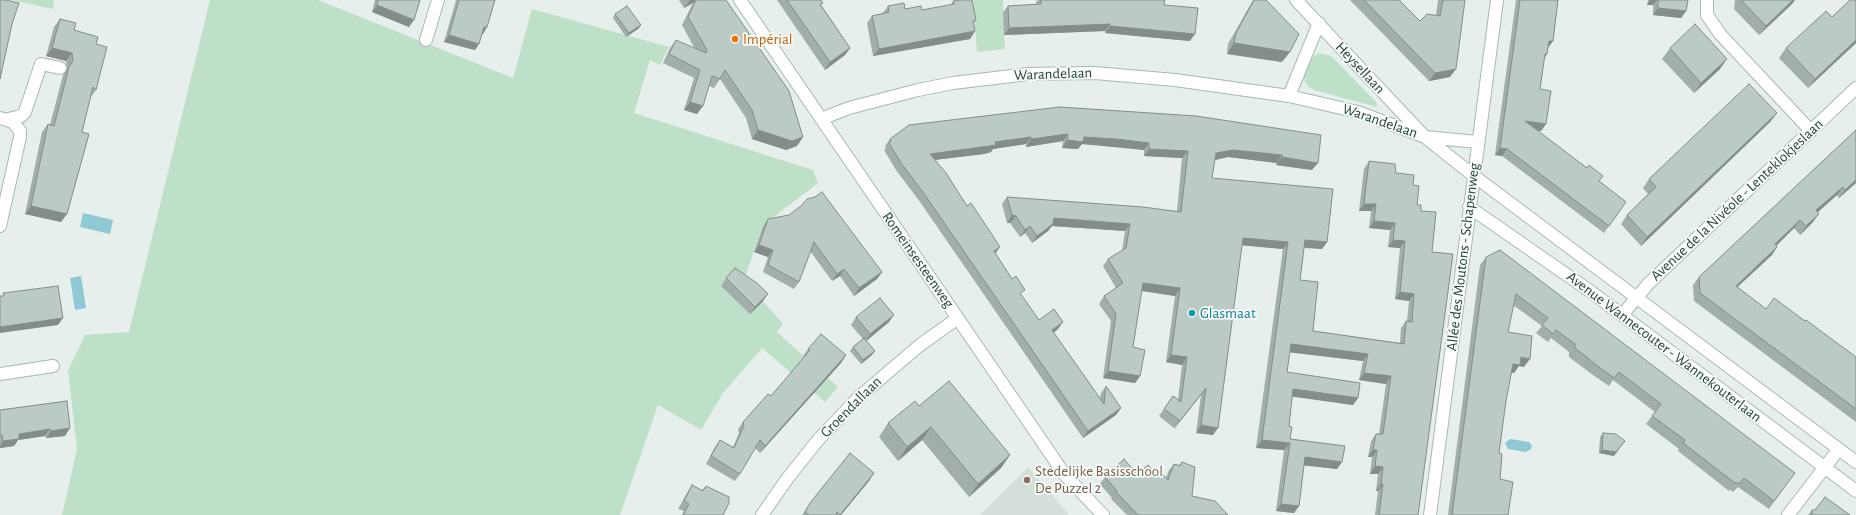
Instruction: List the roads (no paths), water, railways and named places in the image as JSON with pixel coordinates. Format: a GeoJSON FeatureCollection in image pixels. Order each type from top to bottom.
{"type":"FeatureCollection","features":[{"type":"Feature","properties":{"kind":"street"},"geometry":{"type":"LineString","coordinates":[[426,40],[438,0]]}},
{"type":"Feature","properties":{"kind":"street","name":"Romeinsesteenweg"},"geometry":{"type":"LineString","coordinates":[[740,0],[1064,474],[1103,515]]}},
{"type":"Feature","properties":{"kind":"street","name":"Heysellaan"},"geometry":{"type":"LineString","coordinates":[[1296,0],[1424,137]]}},
{"type":"Feature","properties":{"kind":"street","name":"Allée des Moutons - Schapenweg"},"geometry":{"type":"LineString","coordinates":[[1430,515],[1497,0]]}},
{"type":"Feature","properties":{"kind":"street"},"geometry":{"type":"LineString","coordinates":[[1707,0],[1707,14],[1713,25],[1811,131]]}},
{"type":"Feature","properties":{"kind":"street"},"geometry":{"type":"LineString","coordinates":[[1289,96],[1319,24]]}},
{"type":"Feature","properties":{"kind":"street"},"geometry":{"type":"LineString","coordinates":[[4,118],[14,119],[26,112],[41,64],[60,68]]}},
{"type":"Feature","properties":{"kind":"street","name":"Warandelaan"},"geometry":{"type":"LineString","coordinates":[[821,119],[849,108],[918,90],[988,78],[1069,72],[1122,74],[1289,96],[1358,112],[1424,137],[1478,142]]}},
{"type":"Feature","properties":{"kind":"street","name":"Avenue de la Nivéole - Lenteklokjeslaan"},"geometry":{"type":"LineString","coordinates":[[1622,315],[1636,297],[1856,88]]}},
{"type":"Feature","properties":{"kind":"street"},"geometry":{"type":"LineString","coordinates":[[0,226],[20,137],[17,126],[4,118]]}},
{"type":"Feature","properties":{"kind":"street","name":"Warandelaan"},"geometry":{"type":"LineString","coordinates":[[1424,137],[1474,176]]}},
{"type":"Feature","properties":{"kind":"street","name":"Avenue Wannecouter - Wannekouterlaan"},"geometry":{"type":"LineString","coordinates":[[1474,176],[1856,462]]}},
{"type":"Feature","properties":{"kind":"street","name":"Avenue Wannecouter - Wannekouterlaan"},"geometry":{"type":"LineString","coordinates":[[1469,206],[1622,315],[1856,491]]}},
{"type":"Feature","properties":{"kind":"street","name":"Groendallaan"},"geometry":{"type":"LineString","coordinates":[[762,515],[814,445],[859,397],[914,350],[958,318]]}},
{"type":"Feature","properties":{"kind":"street"},"geometry":{"type":"LineString","coordinates":[[0,374],[53,366]]}},
{"type":"Feature","properties":{"kind":"street"},"geometry":{"type":"LineString","coordinates":[[1788,515],[1839,449]]}},
{"type":"Feature","properties":{"kind":"water"},"geometry":{"type":"Polygon","coordinates":[[[83,213],[113,220],[110,234],[80,227],[83,213]]]}},
{"type":"Feature","properties":{"kind":"water"},"geometry":{"type":"Polygon","coordinates":[[[81,276],[86,308],[75,310],[70,278],[81,276]]]}},
{"type":"Feature","properties":{"kind":"water"},"geometry":{"type":"Polygon","coordinates":[[[1510,439],[1529,442],[1532,446],[1531,449],[1526,452],[1508,449],[1505,443],[1510,439]]]}},
{"type":"Feature","properties":{"kind":"place","name":"Impérial"},"geometry":{"type":"Point","coordinates":[735,39]}},
{"type":"Feature","properties":{"kind":"place","name":"Glasmaat"},"geometry":{"type":"Point","coordinates":[1192,313]}},
{"type":"Feature","properties":{"kind":"place","name":"Stedelijke Basisschool De Puzzel 2"},"geometry":{"type":"Point","coordinates":[1027,480]}}]}
